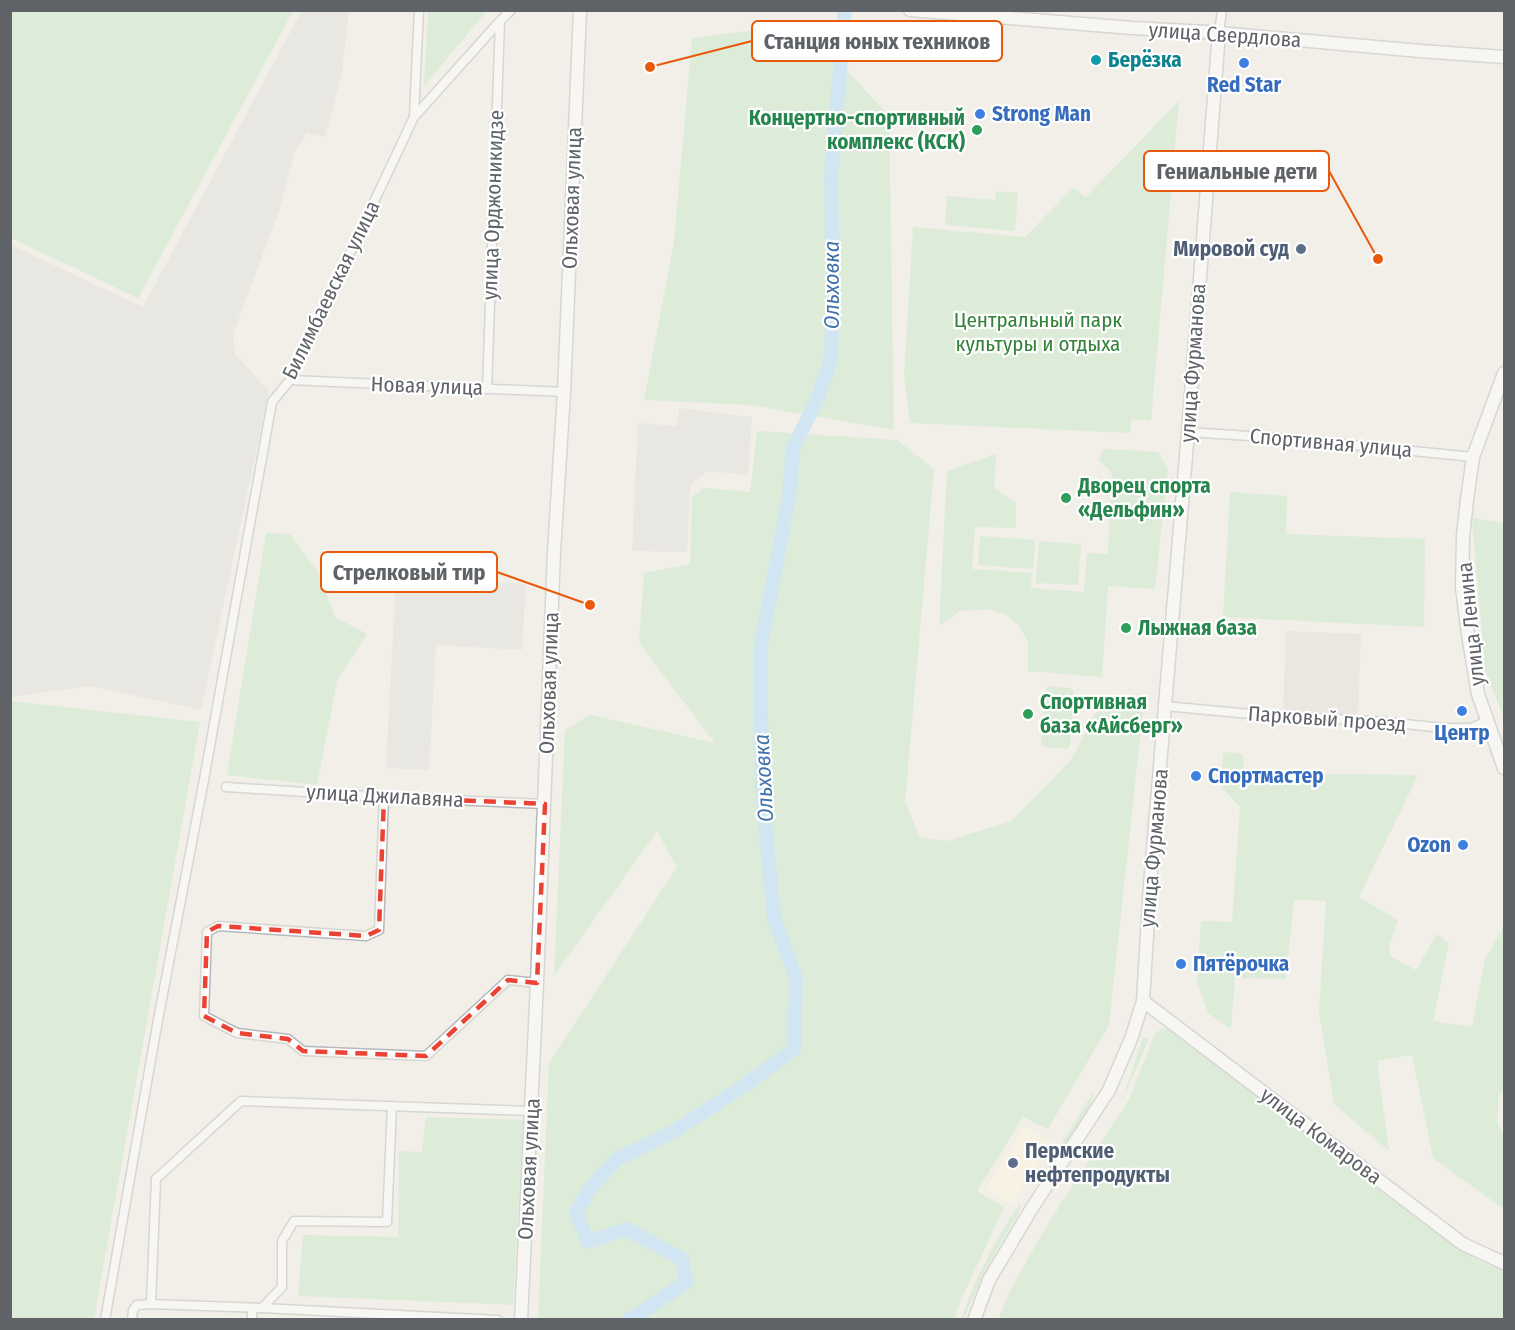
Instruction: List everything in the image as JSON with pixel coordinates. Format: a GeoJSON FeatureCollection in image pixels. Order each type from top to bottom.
{"type":"FeatureCollection","features":[{"type":"Feature","properties":{"kind":"main road","name":"Ольховая улица"},"geometry":{"type":"LineString","coordinates":[[522,1320],[580,10]]}},
{"type":"Feature","properties":{"kind":"main road","name":"улица Свердлова"},"geometry":{"type":"LineString","coordinates":[[910,10],[988,14],[1123,28],[1219,33],[1504,57]]}},
{"type":"Feature","properties":{"kind":"main road","name":"улица Фурманова"},"geometry":{"type":"LineString","coordinates":[[974,1320],[995,1269],[1037,1198],[1109,1090],[1131,1039],[1143,1001],[1149,896],[1219,33]]}},
{"type":"Feature","properties":{"kind":"main road","name":"улица Ленина"},"geometry":{"type":"LineString","coordinates":[[1504,373],[1473,457],[1463,536],[1462,587],[1478,694],[1504,768]]}},
{"type":"Feature","properties":{"kind":"main road","name":"улица Комарова"},"geometry":{"type":"LineString","coordinates":[[1143,1001],[1463,1244],[1504,1263]]}},
{"type":"Feature","properties":{"kind":"street"},"geometry":{"type":"LineString","coordinates":[[414,117],[419,10]]}},
{"type":"Feature","properties":{"kind":"street","name":"Билимбаевская улица"},"geometry":{"type":"LineString","coordinates":[[105,1320],[272,402],[290,380],[414,117],[511,10]]}},
{"type":"Feature","properties":{"kind":"street","name":"улица Фурманова"},"geometry":{"type":"LineString","coordinates":[[1219,33],[1222,10]]}},
{"type":"Feature","properties":{"kind":"street","name":"улица Орджоникидзе"},"geometry":{"type":"LineString","coordinates":[[487,389],[500,21]]}},
{"type":"Feature","properties":{"kind":"street","name":"Новая улица"},"geometry":{"type":"LineString","coordinates":[[290,380],[564,392]]}},
{"type":"Feature","properties":{"kind":"street","name":"Спортивная улица"},"geometry":{"type":"LineString","coordinates":[[1188,432],[1293,439],[1473,457]]}},
{"type":"Feature","properties":{"kind":"street","name":"Парковый проезд"},"geometry":{"type":"LineString","coordinates":[[1165,706],[1444,728],[1471,728],[1487,721]]}},
{"type":"Feature","properties":{"kind":"street","name":"улица Джилавяна"},"geometry":{"type":"LineString","coordinates":[[226,787],[384,798],[545,804]]}},
{"type":"Feature","properties":{"kind":"street"},"geometry":{"type":"LineString","coordinates":[[384,798],[379,930],[366,936],[218,926],[207,933],[204,1016],[237,1033],[288,1039],[303,1051],[426,1056],[508,980],[537,983]]}},
{"type":"Feature","properties":{"kind":"street"},"geometry":{"type":"LineString","coordinates":[[151,1304],[156,1179],[240,1101],[532,1111]]}},
{"type":"Feature","properties":{"kind":"street"},"geometry":{"type":"LineString","coordinates":[[262,1308],[282,1287],[282,1241],[294,1221],[387,1222],[392,1106]]}},
{"type":"Feature","properties":{"kind":"street"},"geometry":{"type":"LineString","coordinates":[[132,1320],[133,1310],[137,1305],[151,1304],[262,1308],[388,1317],[498,1320]]}},
{"type":"Feature","properties":{"kind":"street"},"geometry":{"type":"LineString","coordinates":[[252,1308],[252,1320]]}},
{"type":"Feature","properties":{"kind":"highlighted area"},"geometry":{"type":"Polygon","coordinates":[[[384,797],[545,804],[537,983],[508,980],[426,1056],[303,1051],[288,1039],[237,1033],[204,1016],[207,932],[218,926],[366,936],[379,930],[384,797]]]}},
{"type":"Feature","properties":{"kind":"shaded area"},"geometry":{"type":"Polygon","coordinates":[[[302,10],[349,11],[342,72],[325,137],[307,133],[295,152],[279,211],[233,334],[235,354],[269,391],[201,710],[90,686],[11,697],[11,245],[143,307],[302,10]]]}},
{"type":"Feature","properties":{"kind":"shaded area"},"geometry":{"type":"Polygon","coordinates":[[[679,408],[752,417],[748,475],[708,471],[690,485],[687,552],[632,551],[638,423],[677,426],[679,408]]]}},
{"type":"Feature","properties":{"kind":"shaded area"},"geometry":{"type":"Polygon","coordinates":[[[396,577],[526,584],[522,650],[436,645],[429,770],[386,768],[396,577]]]}},
{"type":"Feature","properties":{"kind":"shaded area"},"geometry":{"type":"Polygon","coordinates":[[[1286,631],[1361,634],[1358,714],[1283,711],[1286,631]]]}},
{"type":"Feature","properties":{"kind":"shaded area"},"geometry":{"type":"Polygon","coordinates":[[[1025,1127],[1052,1144],[1011,1205],[986,1187],[1025,1127]]]}},
{"type":"Feature","properties":{"kind":"green space"},"geometry":{"type":"Polygon","coordinates":[[[11,10],[293,11],[138,298],[11,238],[11,10]]]}},
{"type":"Feature","properties":{"kind":"green space"},"geometry":{"type":"Polygon","coordinates":[[[428,11],[485,11],[485,13],[424,86],[428,11]]]}},
{"type":"Feature","properties":{"kind":"green space"},"geometry":{"type":"Polygon","coordinates":[[[804,24],[889,116],[894,430],[751,405],[644,400],[674,242],[692,38],[804,24]]]}},
{"type":"Feature","properties":{"kind":"green space","name":"Центральный парк культуры и отдыха"},"geometry":{"type":"Polygon","coordinates":[[[1179,101],[1151,420],[1131,419],[1130,433],[910,423],[904,376],[913,227],[1025,237],[1073,188],[1086,197],[1179,101]]]}},
{"type":"Feature","properties":{"kind":"green space"},"geometry":{"type":"Polygon","coordinates":[[[996,191],[1018,193],[1015,231],[945,225],[947,196],[995,200],[996,191]]]}},
{"type":"Feature","properties":{"kind":"green space"},"geometry":{"type":"Polygon","coordinates":[[[757,431],[897,440],[934,469],[905,802],[920,837],[947,841],[1011,821],[1071,760],[1103,699],[1144,701],[1109,1025],[1048,1129],[1023,1117],[977,1191],[1004,1207],[954,1319],[538,1319],[549,1063],[677,867],[657,831],[554,976],[565,730],[591,715],[715,743],[639,642],[644,573],[690,564],[692,497],[704,488],[750,492],[757,431]]]}},
{"type":"Feature","properties":{"kind":"green space"},"geometry":{"type":"Polygon","coordinates":[[[1103,449],[1158,452],[1168,469],[1155,589],[1108,586],[1102,677],[1028,671],[1028,642],[1019,626],[1007,615],[988,609],[960,611],[939,626],[947,471],[996,454],[994,488],[1016,503],[1016,528],[975,527],[972,569],[1032,573],[1031,588],[1084,592],[1087,553],[1108,554],[1112,473],[1099,460],[1103,449]]]}},
{"type":"Feature","properties":{"kind":"green space"},"geometry":{"type":"Polygon","coordinates":[[[1230,492],[1287,496],[1286,534],[1425,539],[1424,627],[1223,617],[1230,492]]]}},
{"type":"Feature","properties":{"kind":"green space"},"geometry":{"type":"Polygon","coordinates":[[[1472,518],[1504,523],[1504,719],[1485,670],[1472,518]]]}},
{"type":"Feature","properties":{"kind":"green space"},"geometry":{"type":"Polygon","coordinates":[[[266,533],[290,534],[319,574],[335,617],[367,634],[337,681],[317,785],[227,775],[266,533]]]}},
{"type":"Feature","properties":{"kind":"green space"},"geometry":{"type":"Polygon","coordinates":[[[980,536],[1035,540],[1033,569],[978,565],[980,536]]]}},
{"type":"Feature","properties":{"kind":"green space"},"geometry":{"type":"Polygon","coordinates":[[[1039,541],[1081,544],[1078,585],[1036,583],[1039,541]]]}},
{"type":"Feature","properties":{"kind":"green space"},"geometry":{"type":"Polygon","coordinates":[[[1049,686],[1071,688],[1074,692],[1070,745],[1067,749],[1044,747],[1041,742],[1046,689],[1049,686]]]}},
{"type":"Feature","properties":{"kind":"green space"},"geometry":{"type":"Polygon","coordinates":[[[11,701],[200,722],[94,1319],[11,1319],[11,701]]]}},
{"type":"Feature","properties":{"kind":"green space"},"geometry":{"type":"Polygon","coordinates":[[[1223,752],[1243,754],[1244,773],[1418,775],[1359,897],[1398,920],[1389,946],[1390,956],[1416,970],[1437,934],[1449,943],[1433,1021],[1472,1027],[1485,959],[1504,926],[1504,1091],[1499,1095],[1497,1122],[1504,1136],[1504,1208],[1433,1158],[1412,1055],[1377,1061],[1389,1151],[1334,1104],[1319,1012],[1326,901],[1294,900],[1286,979],[1235,978],[1231,1029],[1208,1013],[1197,981],[1201,921],[1232,922],[1240,807],[1222,788],[1223,752]]]}},
{"type":"Feature","properties":{"kind":"green space"},"geometry":{"type":"Polygon","coordinates":[[[1161,1029],[1170,1029],[1451,1244],[1483,1263],[1504,1270],[1504,1319],[998,1320],[1011,1288],[1051,1219],[1130,1098],[1154,1035],[1161,1029]]]}},
{"type":"Feature","properties":{"kind":"green space"},"geometry":{"type":"Polygon","coordinates":[[[1143,1037],[1149,1039],[1122,1101],[1143,1037]]]}},
{"type":"Feature","properties":{"kind":"green space"},"geometry":{"type":"Polygon","coordinates":[[[1094,1091],[1089,1110],[1059,1154],[1054,1156],[1094,1091]]]}},
{"type":"Feature","properties":{"kind":"green space"},"geometry":{"type":"Polygon","coordinates":[[[426,1117],[523,1120],[513,1305],[298,1296],[303,1235],[398,1237],[399,1151],[422,1152],[426,1117]]]}},
{"type":"Feature","properties":{"kind":"green space"},"geometry":{"type":"Polygon","coordinates":[[[1019,1204],[1021,1205],[1017,1216],[986,1271],[964,1319],[961,1319],[986,1260],[1019,1204]]]}},
{"type":"Feature","properties":{"kind":"waterway","name":"Ольховка"},"geometry":{"type":"LineString","coordinates":[[628,1320],[686,1282],[682,1259],[626,1229],[588,1242],[576,1213],[589,1190],[617,1159],[673,1132],[745,1085],[794,1049],[796,978],[774,918],[762,790],[760,651],[789,496],[793,448],[817,400],[831,360],[833,285],[831,176],[845,10]]}},
{"type":"Feature","properties":{"kind":"place","name":"Берёзка"},"geometry":{"type":"Point","coordinates":[1096,60]}},
{"type":"Feature","properties":{"kind":"place","name":"Red Star"},"geometry":{"type":"Point","coordinates":[1244,63]}},
{"type":"Feature","properties":{"kind":"place","name":"Станция юных техников"},"geometry":{"type":"Point","coordinates":[650,67]}},
{"type":"Feature","properties":{"kind":"place","name":"Strong Man"},"geometry":{"type":"Point","coordinates":[980,114]}},
{"type":"Feature","properties":{"kind":"place","name":"Концертно-спортивный комплекс (КСК)"},"geometry":{"type":"Point","coordinates":[977,130]}},
{"type":"Feature","properties":{"kind":"place","name":"Мировой суд"},"geometry":{"type":"Point","coordinates":[1301,249]}},
{"type":"Feature","properties":{"kind":"place","name":"Гениальные дети"},"geometry":{"type":"Point","coordinates":[1378,259]}},
{"type":"Feature","properties":{"kind":"place","name":"Дворец спорта «Дельфин»"},"geometry":{"type":"Point","coordinates":[1066,498]}},
{"type":"Feature","properties":{"kind":"place","name":"Стрелковый тир"},"geometry":{"type":"Point","coordinates":[590,605]}},
{"type":"Feature","properties":{"kind":"place","name":"Лыжная база"},"geometry":{"type":"Point","coordinates":[1126,628]}},
{"type":"Feature","properties":{"kind":"place","name":"Центр"},"geometry":{"type":"Point","coordinates":[1462,711]}},
{"type":"Feature","properties":{"kind":"place","name":"Спортивная база «Айсберг»"},"geometry":{"type":"Point","coordinates":[1028,714]}},
{"type":"Feature","properties":{"kind":"place","name":"Спортмастер"},"geometry":{"type":"Point","coordinates":[1196,776]}},
{"type":"Feature","properties":{"kind":"place","name":"Ozon"},"geometry":{"type":"Point","coordinates":[1463,845]}},
{"type":"Feature","properties":{"kind":"place","name":"Пятёрочка"},"geometry":{"type":"Point","coordinates":[1181,964]}},
{"type":"Feature","properties":{"kind":"place","name":"Пермские нефтепродукты"},"geometry":{"type":"Point","coordinates":[1013,1163]}}]}
